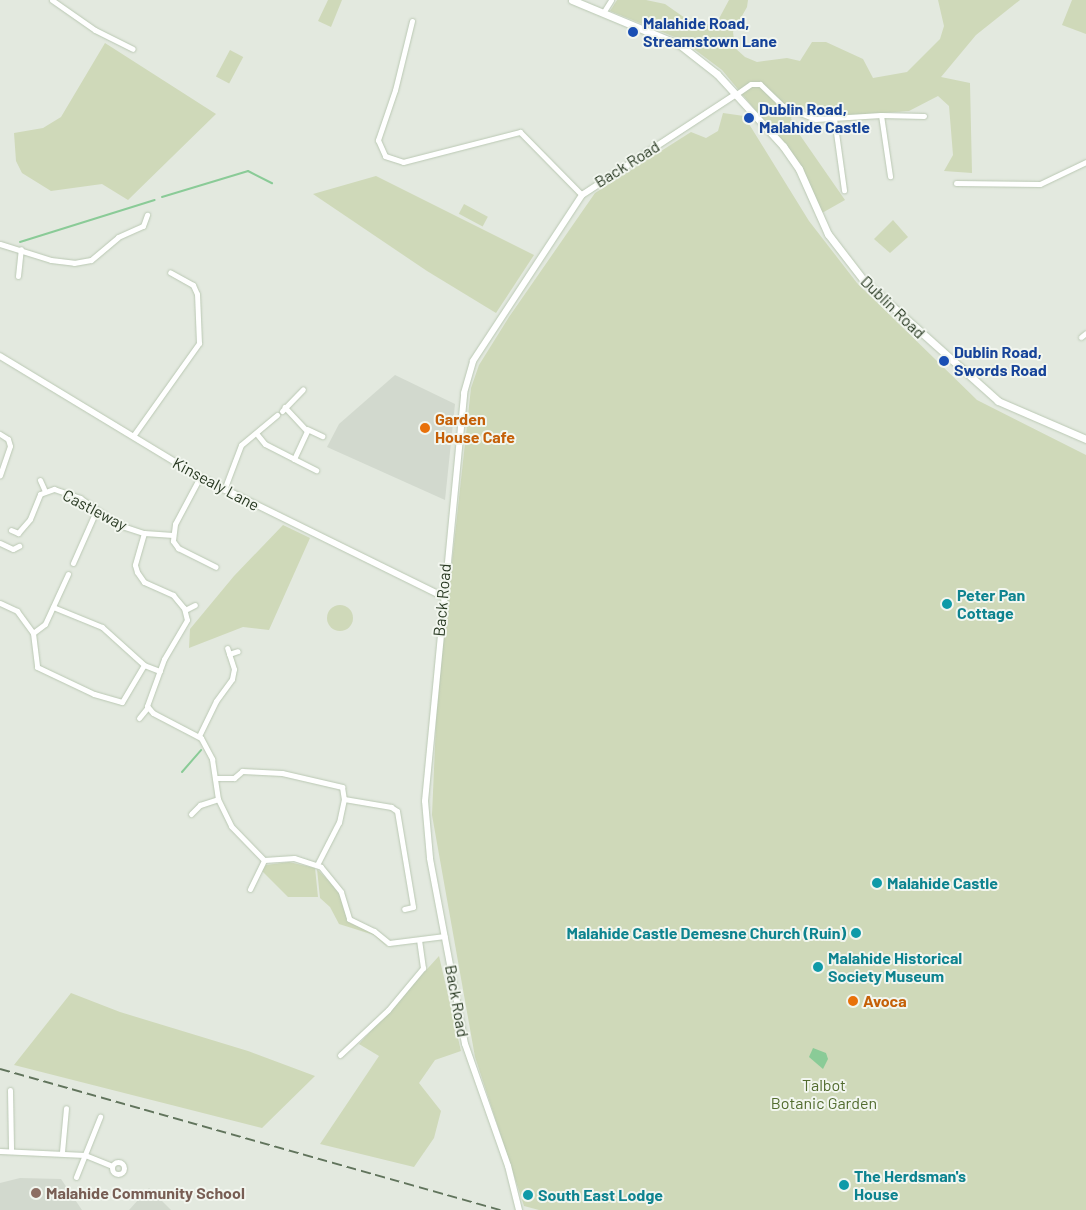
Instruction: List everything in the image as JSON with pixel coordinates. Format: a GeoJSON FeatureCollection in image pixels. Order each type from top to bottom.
{"type":"FeatureCollection","features":[{"type":"Feature","properties":{"kind":"main road","name":"Dublin Road"},"geometry":{"type":"LineString","coordinates":[[572,0],[680,45],[717,74],[795,163],[828,234],[865,282],[998,401],[1086,439]]}},
{"type":"Feature","properties":{"kind":"street"},"geometry":{"type":"LineString","coordinates":[[54,0],[95,30],[132,49]]}},
{"type":"Feature","properties":{"kind":"street"},"geometry":{"type":"LineString","coordinates":[[603,13],[611,0]]}},
{"type":"Feature","properties":{"kind":"street"},"geometry":{"type":"LineString","coordinates":[[412,21],[395,90],[378,140],[385,156],[403,162],[519,131],[582,195]]}},
{"type":"Feature","properties":{"kind":"street"},"geometry":{"type":"LineString","coordinates":[[735,95],[751,84],[760,84],[783,106],[799,114],[816,119],[881,115],[924,116]]}},
{"type":"Feature","properties":{"kind":"street","name":"Back Road"},"geometry":{"type":"LineString","coordinates":[[519,1209],[505,1158],[465,1044],[430,858],[424,801],[455,462],[468,376],[474,361],[582,195],[735,95]]}},
{"type":"Feature","properties":{"kind":"street"},"geometry":{"type":"LineString","coordinates":[[881,115],[890,176]]}},
{"type":"Feature","properties":{"kind":"street"},"geometry":{"type":"LineString","coordinates":[[834,118],[844,190]]}},
{"type":"Feature","properties":{"kind":"street"},"geometry":{"type":"LineString","coordinates":[[956,183],[1040,184],[1086,162]]}},
{"type":"Feature","properties":{"kind":"street"},"geometry":{"type":"LineString","coordinates":[[0,244],[21,249],[51,260],[74,263],[91,260],[118,237],[143,226],[147,215]]}},
{"type":"Feature","properties":{"kind":"street"},"geometry":{"type":"LineString","coordinates":[[18,276],[21,249]]}},
{"type":"Feature","properties":{"kind":"street"},"geometry":{"type":"LineString","coordinates":[[133,436],[199,343],[197,294],[193,285],[170,272]]}},
{"type":"Feature","properties":{"kind":"street","name":"Kinsealy Lane"},"geometry":{"type":"LineString","coordinates":[[0,356],[200,477],[442,596]]}},
{"type":"Feature","properties":{"kind":"street"},"geometry":{"type":"LineString","coordinates":[[303,389],[283,409],[307,429],[322,436]]}},
{"type":"Feature","properties":{"kind":"street"},"geometry":{"type":"LineString","coordinates":[[224,490],[241,445],[277,415]]}},
{"type":"Feature","properties":{"kind":"street"},"geometry":{"type":"LineString","coordinates":[[294,459],[307,429]]}},
{"type":"Feature","properties":{"kind":"street"},"geometry":{"type":"LineString","coordinates":[[256,432],[265,444],[316,470]]}},
{"type":"Feature","properties":{"kind":"street"},"geometry":{"type":"LineString","coordinates":[[0,434],[8,439],[10,446],[0,475]]}},
{"type":"Feature","properties":{"kind":"street"},"geometry":{"type":"LineString","coordinates":[[200,477],[175,524],[174,544],[178,548],[216,567]]}},
{"type":"Feature","properties":{"kind":"street"},"geometry":{"type":"LineString","coordinates":[[40,480],[45,491]]}},
{"type":"Feature","properties":{"kind":"street","name":"Castleway"},"geometry":{"type":"LineString","coordinates":[[11,530],[20,531],[30,519],[34,502],[45,491],[71,494],[119,525],[144,533],[173,535]]}},
{"type":"Feature","properties":{"kind":"street"},"geometry":{"type":"LineString","coordinates":[[73,563],[96,510]]}},
{"type":"Feature","properties":{"kind":"street","name":"Castleway"},"geometry":{"type":"LineString","coordinates":[[144,533],[135,565],[139,578],[165,589],[185,610]]}},
{"type":"Feature","properties":{"kind":"street"},"geometry":{"type":"LineString","coordinates":[[0,543],[13,550],[20,546]]}},
{"type":"Feature","properties":{"kind":"street"},"geometry":{"type":"LineString","coordinates":[[34,633],[42,628],[68,574]]}},
{"type":"Feature","properties":{"kind":"street"},"geometry":{"type":"LineString","coordinates":[[0,603],[17,611],[34,633],[37,667],[112,702],[125,699],[144,665]]}},
{"type":"Feature","properties":{"kind":"street"},"geometry":{"type":"LineString","coordinates":[[139,718],[148,707],[148,700],[160,671],[175,641],[185,627],[185,610],[195,605]]}},
{"type":"Feature","properties":{"kind":"street"},"geometry":{"type":"LineString","coordinates":[[53,607],[102,626],[144,665],[160,671]]}},
{"type":"Feature","properties":{"kind":"street"},"geometry":{"type":"LineString","coordinates":[[199,736],[216,701],[232,679],[234,669],[228,651],[238,651]]}},
{"type":"Feature","properties":{"kind":"street"},"geometry":{"type":"LineString","coordinates":[[148,707],[153,713],[199,736],[212,758],[218,799],[231,826],[264,860],[294,858],[317,865],[337,884],[351,921],[374,931],[392,945],[445,936]]}},
{"type":"Feature","properties":{"kind":"street"},"geometry":{"type":"LineString","coordinates":[[215,778],[234,778],[242,771],[294,774],[340,786],[344,798],[340,822],[317,865]]}},
{"type":"Feature","properties":{"kind":"street"},"geometry":{"type":"LineString","coordinates":[[344,798],[391,807],[397,811],[413,907],[404,908]]}},
{"type":"Feature","properties":{"kind":"street"},"geometry":{"type":"LineString","coordinates":[[191,814],[200,806],[218,799]]}},
{"type":"Feature","properties":{"kind":"street"},"geometry":{"type":"LineString","coordinates":[[250,889],[264,860]]}},
{"type":"Feature","properties":{"kind":"street"},"geometry":{"type":"LineString","coordinates":[[340,1055],[388,1010],[424,968],[418,940]]}},
{"type":"Feature","properties":{"kind":"street"},"geometry":{"type":"LineString","coordinates":[[10,1090],[11,1150]]}},
{"type":"Feature","properties":{"kind":"street"},"geometry":{"type":"LineString","coordinates":[[62,1152],[66,1108]]}},
{"type":"Feature","properties":{"kind":"street"},"geometry":{"type":"LineString","coordinates":[[76,1177],[100,1117]]}},
{"type":"Feature","properties":{"kind":"street"},"geometry":{"type":"LineString","coordinates":[[0,1151],[85,1154],[112,1166]]}},
{"type":"Feature","properties":{"kind":"shaded area"},"geometry":{"type":"Polygon","coordinates":[[[395,375],[455,404],[445,500],[327,447],[339,424],[395,375]]]}},
{"type":"Feature","properties":{"kind":"shaded area"},"geometry":{"type":"Polygon","coordinates":[[[813,1048],[826,1053],[828,1059],[823,1069],[809,1057],[813,1048]]]}},
{"type":"Feature","properties":{"kind":"shaded area","name":"Malahide Community School"},"geometry":{"type":"Polygon","coordinates":[[[20,1178],[61,1179],[82,1210],[0,1210],[0,1183],[20,1178]]]}},
{"type":"Feature","properties":{"kind":"shaded area","name":"Malahide Community School"},"geometry":{"type":"Polygon","coordinates":[[[149,1188],[171,1210],[129,1210],[149,1188]]]}},
{"type":"Feature","properties":{"kind":"green space"},"geometry":{"type":"Polygon","coordinates":[[[328,0],[342,0],[331,27],[318,21],[328,0]]]}},
{"type":"Feature","properties":{"kind":"green space"},"geometry":{"type":"Polygon","coordinates":[[[617,0],[646,0],[665,4],[685,18],[715,26],[729,0],[748,0],[747,7],[733,32],[735,48],[745,57],[757,62],[787,58],[800,61],[812,42],[826,42],[863,59],[873,78],[907,72],[940,39],[944,26],[938,0],[1020,0],[976,35],[941,77],[970,83],[972,173],[944,171],[953,155],[949,106],[938,96],[909,111],[856,115],[794,113],[791,118],[795,128],[845,200],[822,213],[801,165],[722,70],[682,40],[610,11],[617,0]]]}},
{"type":"Feature","properties":{"kind":"green space"},"geometry":{"type":"Polygon","coordinates":[[[1072,0],[1086,0],[1086,34],[1062,25],[1072,0]]]}},
{"type":"Feature","properties":{"kind":"green space"},"geometry":{"type":"Polygon","coordinates":[[[105,43],[216,114],[128,200],[102,184],[51,191],[22,173],[16,161],[14,133],[43,128],[61,117],[105,43]]]}},
{"type":"Feature","properties":{"kind":"green space"},"geometry":{"type":"Polygon","coordinates":[[[230,50],[243,57],[229,84],[216,76],[230,50]]]}},
{"type":"Feature","properties":{"kind":"green space","name":"Malahide Castle"},"geometry":{"type":"Polygon","coordinates":[[[723,113],[744,116],[809,221],[857,283],[977,400],[1086,455],[1086,1210],[539,1210],[524,1206],[475,1057],[432,815],[437,700],[471,388],[479,365],[509,317],[595,193],[691,132],[706,138],[718,131],[723,113]]]}},
{"type":"Feature","properties":{"kind":"green space"},"geometry":{"type":"Polygon","coordinates":[[[376,176],[534,255],[496,313],[427,271],[313,194],[376,176]]]}},
{"type":"Feature","properties":{"kind":"green space"},"geometry":{"type":"Polygon","coordinates":[[[464,204],[488,217],[483,226],[459,214],[464,204]]]}},
{"type":"Feature","properties":{"kind":"green space"},"geometry":{"type":"Polygon","coordinates":[[[893,220],[908,237],[890,253],[874,239],[893,220]]]}},
{"type":"Feature","properties":{"kind":"green space"},"geometry":{"type":"Polygon","coordinates":[[[283,525],[310,538],[269,630],[243,627],[189,648],[190,629],[234,576],[283,525]]]}},
{"type":"Feature","properties":{"kind":"green space"},"geometry":{"type":"Polygon","coordinates":[[[340,605],[349,609],[353,618],[349,627],[340,631],[331,627],[327,618],[331,609],[340,605]]]}},
{"type":"Feature","properties":{"kind":"green space"},"geometry":{"type":"Polygon","coordinates":[[[289,862],[315,868],[318,897],[288,897],[262,871],[266,865],[289,862]]]}},
{"type":"Feature","properties":{"kind":"green space"},"geometry":{"type":"Polygon","coordinates":[[[317,869],[338,890],[348,921],[374,933],[387,947],[374,935],[339,924],[330,907],[320,898],[317,869]]]}},
{"type":"Feature","properties":{"kind":"green space"},"geometry":{"type":"Polygon","coordinates":[[[439,956],[461,1051],[435,1060],[419,1083],[441,1111],[434,1138],[414,1167],[320,1144],[379,1056],[359,1044],[439,956]]]}},
{"type":"Feature","properties":{"kind":"green space"},"geometry":{"type":"Polygon","coordinates":[[[71,993],[120,1012],[248,1051],[315,1076],[262,1128],[14,1065],[71,993]]]}},
{"type":"Feature","properties":{"kind":"waterway"},"geometry":{"type":"LineString","coordinates":[[162,197],[248,171],[272,183]]}},
{"type":"Feature","properties":{"kind":"waterway"},"geometry":{"type":"LineString","coordinates":[[20,242],[155,200]]}},
{"type":"Feature","properties":{"kind":"waterway"},"geometry":{"type":"LineString","coordinates":[[182,772],[201,750]]}},
{"type":"Feature","properties":{"kind":"railway"},"geometry":{"type":"LineString","coordinates":[[0,1069],[500,1210]]}},
{"type":"Feature","properties":{"kind":"place","name":"Malahide Road, Streamstown Lane"},"geometry":{"type":"Point","coordinates":[633,32]}},
{"type":"Feature","properties":{"kind":"place","name":"Dublin Road, Malahide Castle"},"geometry":{"type":"Point","coordinates":[749,118]}},
{"type":"Feature","properties":{"kind":"place","name":"Dublin Road, Swords Road"},"geometry":{"type":"Point","coordinates":[944,361]}},
{"type":"Feature","properties":{"kind":"place","name":"Garden House Cafe"},"geometry":{"type":"Point","coordinates":[425,428]}},
{"type":"Feature","properties":{"kind":"place","name":"Peter Pan Cottage"},"geometry":{"type":"Point","coordinates":[947,604]}},
{"type":"Feature","properties":{"kind":"place","name":"Malahide Castle"},"geometry":{"type":"Point","coordinates":[877,883]}},
{"type":"Feature","properties":{"kind":"place","name":"Malahide Castle Demesne Church (Ruin)"},"geometry":{"type":"Point","coordinates":[856,933]}},
{"type":"Feature","properties":{"kind":"place","name":"Malahide Historical Society Museum"},"geometry":{"type":"Point","coordinates":[818,967]}},
{"type":"Feature","properties":{"kind":"place","name":"Avoca"},"geometry":{"type":"Point","coordinates":[853,1001]}},
{"type":"Feature","properties":{"kind":"place","name":"The Herdsman's House"},"geometry":{"type":"Point","coordinates":[844,1185]}},
{"type":"Feature","properties":{"kind":"place","name":"Malahide Community School"},"geometry":{"type":"Point","coordinates":[36,1193]}},
{"type":"Feature","properties":{"kind":"place","name":"South East Lodge"},"geometry":{"type":"Point","coordinates":[528,1195]}},
{"type":"Feature","properties":{"kind":"park label","name":"Talbot Botanic Garden"},"geometry":{"type":"Point","coordinates":[824,1094]}}]}
